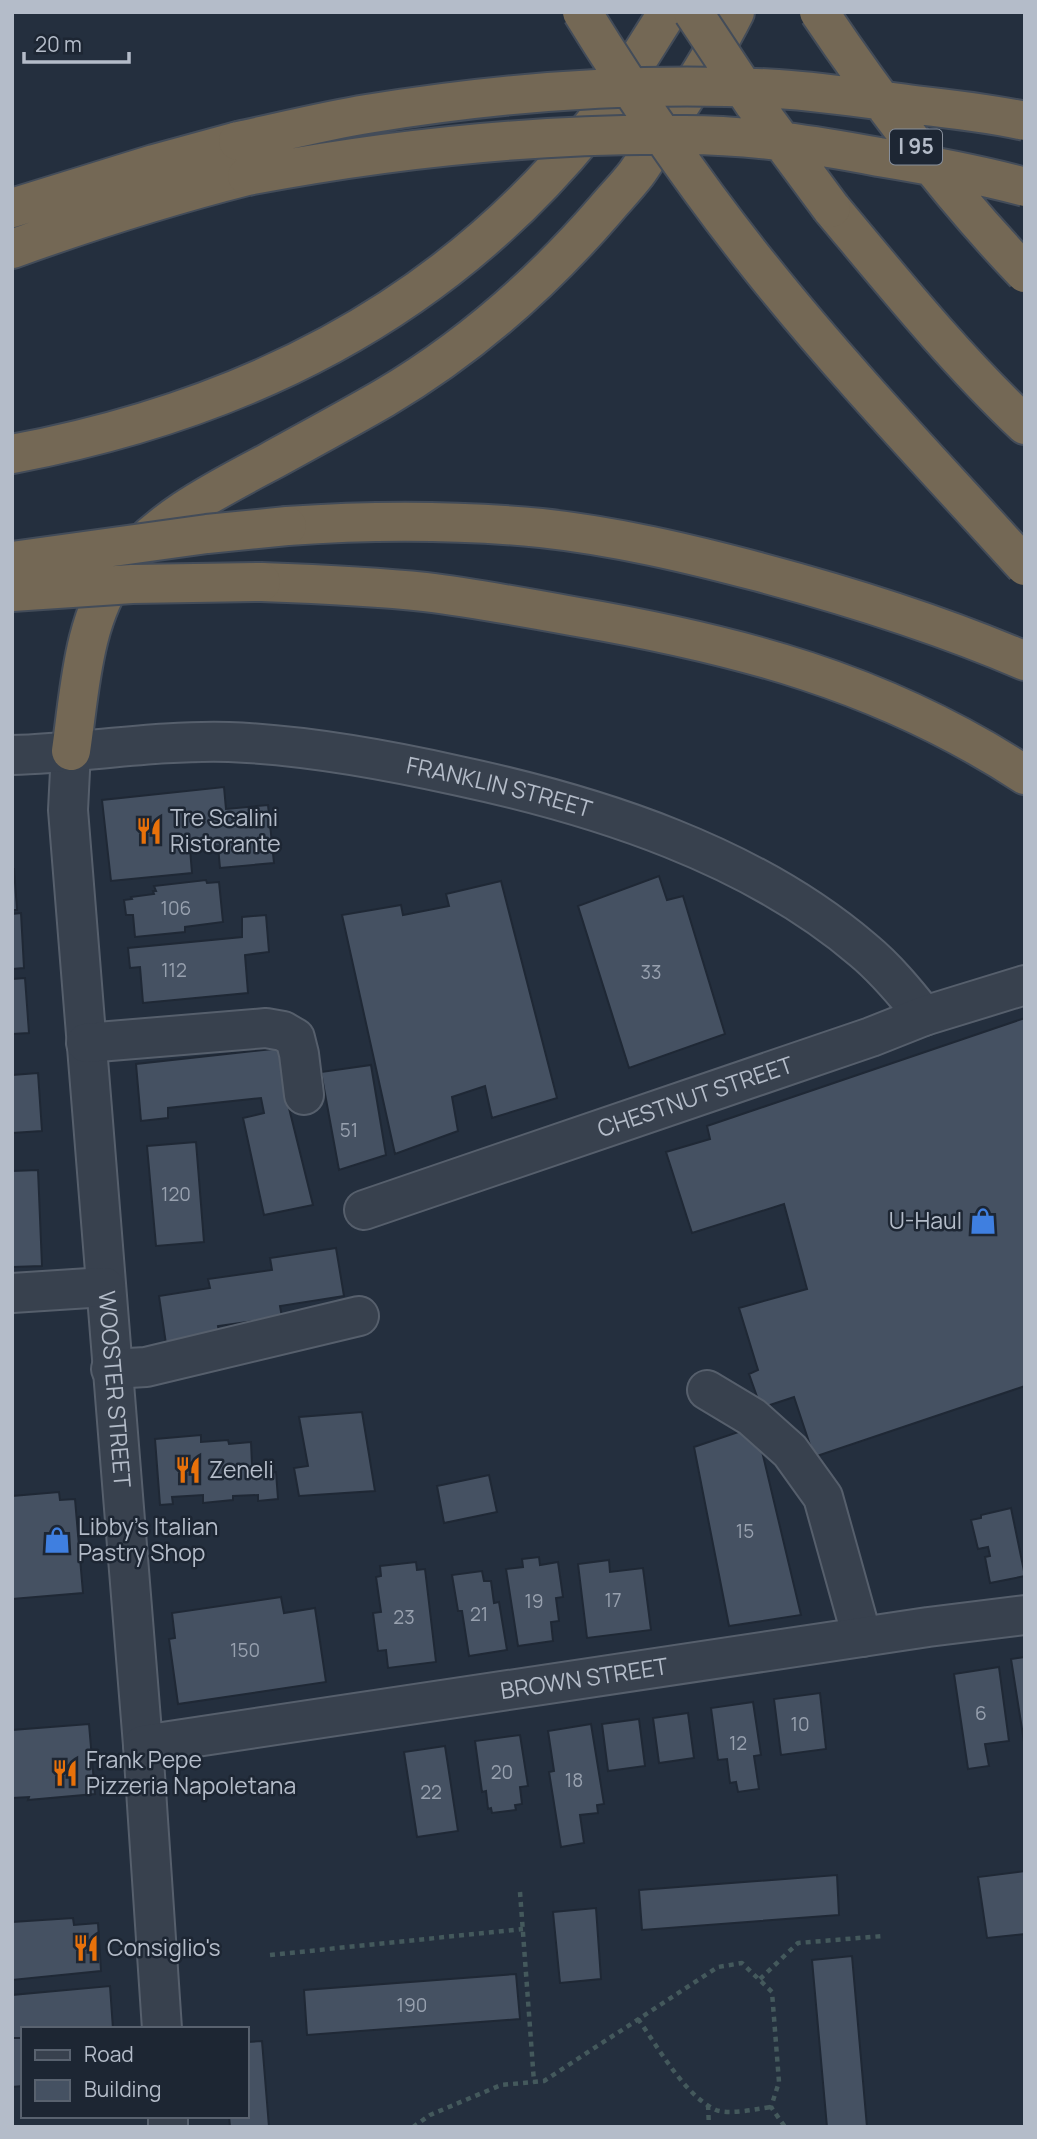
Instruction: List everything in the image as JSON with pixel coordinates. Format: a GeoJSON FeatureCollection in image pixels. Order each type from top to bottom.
{"type":"FeatureCollection","features":[{"type":"Feature","properties":{"kind":"highway"},"geometry":{"type":"LineString","coordinates":[[582,12],[655,125],[762,269],[847,371],[1025,566]]}},
{"type":"Feature","properties":{"kind":"highway"},"geometry":{"type":"LineString","coordinates":[[12,454],[151,421],[215,399],[277,373],[391,310],[443,272],[541,184],[589,130],[668,12]]}},
{"type":"Feature","properties":{"kind":"highway"},"geometry":{"type":"LineString","coordinates":[[693,12],[754,104],[831,208],[915,309],[1025,425]]}},
{"type":"Feature","properties":{"kind":"highway"},"geometry":{"type":"LineString","coordinates":[[71,751],[85,657],[95,618],[108,587],[121,567],[149,538],[213,493],[388,396],[442,359],[491,322],[542,277],[589,229],[635,174],[703,70],[735,12]]}},
{"type":"Feature","properties":{"kind":"highway","name":"I 95"},"geometry":{"type":"LineString","coordinates":[[819,12],[904,132],[1025,273]]}},
{"type":"Feature","properties":{"kind":"highway"},"geometry":{"type":"LineString","coordinates":[[12,249],[192,190],[243,159],[366,114],[428,106],[561,91],[641,88],[777,89],[969,111],[1025,121]]}},
{"type":"Feature","properties":{"kind":"highway"},"geometry":{"type":"LineString","coordinates":[[12,208],[141,168],[243,159],[369,156],[540,140],[686,135],[758,139],[840,150],[917,163],[1025,187]]}},
{"type":"Feature","properties":{"kind":"highway"},"geometry":{"type":"LineString","coordinates":[[12,561],[207,534],[343,522],[471,523],[542,528],[684,553],[824,590],[923,621],[1025,661]]}},
{"type":"Feature","properties":{"kind":"highway"},"geometry":{"type":"LineString","coordinates":[[12,592],[132,584],[345,585],[424,592],[657,631],[802,668],[862,689],[973,743],[1025,775]]}},
{"type":"Feature","properties":{"kind":"street","name":"FRANKLIN STREET"},"geometry":{"type":"LineString","coordinates":[[12,755],[172,743],[227,742],[298,747],[414,766],[563,802],[630,822],[697,849],[754,877],[816,915],[862,949],[889,974],[924,1016]]}},
{"type":"Feature","properties":{"kind":"street","name":"WOOSTER STREET"},"geometry":{"type":"LineString","coordinates":[[71,751],[68,810],[162,2027]]}},
{"type":"Feature","properties":{"kind":"street","name":"CHESTNUT STREET"},"geometry":{"type":"LineString","coordinates":[[364,1210],[924,1016],[1025,985]]}},
{"type":"Feature","properties":{"kind":"street"},"geometry":{"type":"LineString","coordinates":[[86,1043],[266,1028],[283,1031],[295,1038],[304,1095]]}},
{"type":"Feature","properties":{"kind":"street"},"geometry":{"type":"LineString","coordinates":[[12,1293],[104,1287]]}},
{"type":"Feature","properties":{"kind":"street"},"geometry":{"type":"LineString","coordinates":[[111,1369],[146,1367],[359,1316]]}},
{"type":"Feature","properties":{"kind":"street"},"geometry":{"type":"LineString","coordinates":[[707,1390],[752,1417],[790,1451],[823,1497],[862,1637]]}},
{"type":"Feature","properties":{"kind":"street","name":"BROWN STREET"},"geometry":{"type":"LineString","coordinates":[[142,1745],[1025,1615]]}},
{"type":"Feature","properties":{"kind":"path"},"geometry":{"type":"LineString","coordinates":[[520,1892],[534,2082]]}},
{"type":"Feature","properties":{"kind":"path"},"geometry":{"type":"LineString","coordinates":[[270,1955],[523,1930]]}},
{"type":"Feature","properties":{"kind":"path"},"geometry":{"type":"LineString","coordinates":[[760,1979],[798,1943],[883,1936]]}},
{"type":"Feature","properties":{"kind":"path"},"geometry":{"type":"LineString","coordinates":[[413,2127],[430,2115],[501,2085],[544,2081],[718,1967],[742,1963],[772,1992],[779,2082],[771,2107]]}},
{"type":"Feature","properties":{"kind":"path"},"geometry":{"type":"LineString","coordinates":[[638,2019],[691,2093],[718,2111],[771,2107]]}},
{"type":"Feature","properties":{"kind":"path"},"geometry":{"type":"LineString","coordinates":[[708,2104],[709,2127]]}},
{"type":"Feature","properties":{"kind":"path"},"geometry":{"type":"LineString","coordinates":[[771,2107],[785,2127]]}},
{"type":"Feature","properties":{"kind":"building"},"geometry":{"type":"Polygon","coordinates":[[[224,787],[226,809],[268,805],[274,863],[220,868],[218,846],[190,849],[192,873],[111,881],[102,800],[224,787]]]}},
{"type":"Feature","properties":{"kind":"building"},"geometry":{"type":"Polygon","coordinates":[[[14,869],[17,910],[12,910],[14,869]]]}},
{"type":"Feature","properties":{"kind":"building"},"geometry":{"type":"Polygon","coordinates":[[[659,876],[667,900],[683,896],[725,1034],[629,1068],[578,906],[659,876]]]}},
{"type":"Feature","properties":{"kind":"building"},"geometry":{"type":"Polygon","coordinates":[[[206,880],[207,883],[219,882],[223,922],[185,927],[185,932],[135,937],[133,915],[126,915],[124,900],[154,894],[154,886],[206,880]]]}},
{"type":"Feature","properties":{"kind":"building"},"geometry":{"type":"Polygon","coordinates":[[[501,881],[557,1098],[492,1118],[485,1086],[452,1097],[458,1131],[395,1154],[342,915],[401,905],[403,915],[449,906],[446,894],[501,881]]]}},
{"type":"Feature","properties":{"kind":"building"},"geometry":{"type":"Polygon","coordinates":[[[21,913],[24,968],[12,969],[12,914],[21,913]]]}},
{"type":"Feature","properties":{"kind":"building"},"geometry":{"type":"Polygon","coordinates":[[[266,915],[269,952],[245,955],[248,993],[143,1003],[140,967],[130,968],[128,948],[242,937],[242,917],[266,915]]]}},
{"type":"Feature","properties":{"kind":"building"},"geometry":{"type":"Polygon","coordinates":[[[25,978],[29,1033],[12,1034],[12,979],[25,978]]]}},
{"type":"Feature","properties":{"kind":"building"},"geometry":{"type":"Polygon","coordinates":[[[1025,1018],[1025,1386],[814,1457],[794,1397],[761,1408],[749,1374],[758,1370],[739,1308],[807,1289],[784,1204],[692,1233],[666,1152],[710,1139],[707,1126],[1025,1018]]]}},
{"type":"Feature","properties":{"kind":"building"},"geometry":{"type":"Polygon","coordinates":[[[282,1048],[289,1108],[313,1205],[264,1215],[243,1118],[264,1113],[261,1098],[168,1108],[168,1118],[141,1121],[136,1064],[282,1048]]]}},
{"type":"Feature","properties":{"kind":"building"},"geometry":{"type":"Polygon","coordinates":[[[371,1065],[386,1155],[339,1170],[321,1072],[371,1065]]]}},
{"type":"Feature","properties":{"kind":"building"},"geometry":{"type":"Polygon","coordinates":[[[38,1073],[42,1131],[12,1133],[12,1075],[38,1073]]]}},
{"type":"Feature","properties":{"kind":"building"},"geometry":{"type":"Polygon","coordinates":[[[196,1142],[204,1242],[156,1246],[147,1146],[196,1142]]]}},
{"type":"Feature","properties":{"kind":"building"},"geometry":{"type":"Polygon","coordinates":[[[38,1170],[42,1266],[12,1267],[12,1171],[38,1170]]]}},
{"type":"Feature","properties":{"kind":"building"},"geometry":{"type":"Polygon","coordinates":[[[336,1248],[344,1296],[280,1306],[282,1317],[218,1326],[221,1343],[167,1351],[159,1296],[210,1288],[208,1279],[272,1270],[270,1258],[336,1248]]]}},
{"type":"Feature","properties":{"kind":"building"},"geometry":{"type":"Polygon","coordinates":[[[362,1412],[375,1491],[299,1496],[294,1468],[308,1466],[299,1417],[362,1412]]]}},
{"type":"Feature","properties":{"kind":"building"},"geometry":{"type":"Polygon","coordinates":[[[756,1426],[801,1615],[729,1626],[694,1447],[756,1426]]]}},
{"type":"Feature","properties":{"kind":"building"},"geometry":{"type":"Polygon","coordinates":[[[201,1435],[201,1442],[251,1442],[252,1465],[260,1465],[260,1473],[276,1472],[278,1499],[258,1501],[258,1495],[233,1496],[233,1500],[203,1503],[203,1495],[172,1497],[173,1504],[160,1505],[155,1439],[201,1435]]]}},
{"type":"Feature","properties":{"kind":"building"},"geometry":{"type":"Polygon","coordinates":[[[489,1475],[497,1512],[444,1523],[437,1486],[489,1475]]]}},
{"type":"Feature","properties":{"kind":"building"},"geometry":{"type":"Polygon","coordinates":[[[59,1492],[60,1500],[75,1499],[83,1593],[12,1599],[12,1496],[59,1492]]]}},
{"type":"Feature","properties":{"kind":"building"},"geometry":{"type":"Polygon","coordinates":[[[1011,1508],[1025,1576],[990,1583],[985,1557],[990,1556],[988,1547],[978,1549],[971,1520],[1011,1508]]]}},
{"type":"Feature","properties":{"kind":"building"},"geometry":{"type":"Polygon","coordinates":[[[539,1557],[540,1565],[558,1562],[563,1597],[556,1598],[559,1621],[551,1622],[553,1641],[518,1646],[506,1569],[523,1567],[522,1559],[539,1557]]]}},
{"type":"Feature","properties":{"kind":"building"},"geometry":{"type":"Polygon","coordinates":[[[609,1560],[610,1572],[643,1568],[651,1630],[587,1638],[578,1564],[609,1560]]]}},
{"type":"Feature","properties":{"kind":"building"},"geometry":{"type":"Polygon","coordinates":[[[416,1562],[417,1570],[425,1569],[436,1662],[388,1668],[386,1650],[378,1651],[373,1613],[381,1612],[376,1577],[381,1576],[380,1566],[416,1562]]]}},
{"type":"Feature","properties":{"kind":"building"},"geometry":{"type":"Polygon","coordinates":[[[482,1571],[484,1581],[491,1581],[494,1603],[499,1602],[507,1650],[469,1656],[462,1611],[458,1611],[452,1575],[482,1571]]]}},
{"type":"Feature","properties":{"kind":"building"},"geometry":{"type":"Polygon","coordinates":[[[281,1597],[284,1613],[315,1608],[326,1682],[178,1704],[169,1639],[175,1638],[172,1613],[281,1597]]]}},
{"type":"Feature","properties":{"kind":"building"},"geometry":{"type":"Polygon","coordinates":[[[1025,1657],[1025,1748],[1011,1659],[1025,1657]]]}},
{"type":"Feature","properties":{"kind":"building"},"geometry":{"type":"Polygon","coordinates":[[[999,1667],[1009,1741],[985,1744],[989,1766],[968,1769],[954,1674],[999,1667]]]}},
{"type":"Feature","properties":{"kind":"building"},"geometry":{"type":"Polygon","coordinates":[[[820,1693],[826,1749],[781,1755],[774,1699],[820,1693]]]}},
{"type":"Feature","properties":{"kind":"building"},"geometry":{"type":"Polygon","coordinates":[[[753,1702],[761,1755],[754,1756],[759,1789],[738,1792],[736,1782],[730,1783],[727,1759],[718,1760],[711,1708],[753,1702]]]}},
{"type":"Feature","properties":{"kind":"building"},"geometry":{"type":"Polygon","coordinates":[[[688,1713],[694,1758],[659,1763],[653,1718],[688,1713]]]}},
{"type":"Feature","properties":{"kind":"building"},"geometry":{"type":"Polygon","coordinates":[[[639,1719],[645,1766],[608,1771],[602,1724],[639,1719]]]}},
{"type":"Feature","properties":{"kind":"building"},"geometry":{"type":"Polygon","coordinates":[[[89,1724],[95,1794],[28,1800],[29,1797],[12,1798],[12,1730],[89,1724]]]}},
{"type":"Feature","properties":{"kind":"building"},"geometry":{"type":"Polygon","coordinates":[[[591,1724],[604,1804],[597,1805],[598,1813],[580,1815],[584,1843],[561,1847],[549,1772],[554,1771],[548,1731],[591,1724]]]}},
{"type":"Feature","properties":{"kind":"building"},"geometry":{"type":"Polygon","coordinates":[[[520,1735],[528,1786],[520,1787],[522,1804],[515,1805],[516,1810],[492,1813],[491,1808],[488,1809],[486,1791],[482,1792],[475,1741],[520,1735]]]}},
{"type":"Feature","properties":{"kind":"building"},"geometry":{"type":"Polygon","coordinates":[[[445,1746],[458,1831],[417,1837],[404,1752],[445,1746]]]}},
{"type":"Feature","properties":{"kind":"building"},"geometry":{"type":"Polygon","coordinates":[[[1025,1871],[1025,1934],[987,1938],[978,1877],[1025,1871]]]}},
{"type":"Feature","properties":{"kind":"building"},"geometry":{"type":"Polygon","coordinates":[[[837,1875],[839,1915],[642,1930],[639,1890],[837,1875]]]}},
{"type":"Feature","properties":{"kind":"building"},"geometry":{"type":"Polygon","coordinates":[[[596,1908],[601,1979],[560,1983],[553,1912],[596,1908]]]}},
{"type":"Feature","properties":{"kind":"building"},"geometry":{"type":"Polygon","coordinates":[[[73,1918],[74,1925],[98,1923],[101,1971],[12,1980],[12,1922],[73,1918]]]}},
{"type":"Feature","properties":{"kind":"building"},"geometry":{"type":"Polygon","coordinates":[[[852,1956],[867,2127],[827,2127],[812,1960],[852,1956]]]}},
{"type":"Feature","properties":{"kind":"building"},"geometry":{"type":"Polygon","coordinates":[[[516,1974],[520,2019],[307,2035],[304,1990],[516,1974]]]}},
{"type":"Feature","properties":{"kind":"building"},"geometry":{"type":"Polygon","coordinates":[[[110,1986],[113,2027],[21,2027],[21,2038],[12,2038],[12,1995],[110,1986]]]}},
{"type":"Feature","properties":{"kind":"building"},"geometry":{"type":"Polygon","coordinates":[[[12,2038],[21,2038],[21,2086],[12,2087],[12,2038]]]}},
{"type":"Feature","properties":{"kind":"building"},"geometry":{"type":"Polygon","coordinates":[[[262,2041],[269,2127],[230,2127],[229,2118],[248,2118],[248,2042],[262,2041]]]}},
{"type":"Feature","properties":{"kind":"place","name":"Tre Scalini Ristorante"},"geometry":{"type":"Point","coordinates":[149,831]}},
{"type":"Feature","properties":{"kind":"place","name":"U-Haul"},"geometry":{"type":"Point","coordinates":[983,1221]}},
{"type":"Feature","properties":{"kind":"place","name":"Zeneli"},"geometry":{"type":"Point","coordinates":[188,1470]}},
{"type":"Feature","properties":{"kind":"place","name":"Libby's Italian Pastry Shop"},"geometry":{"type":"Point","coordinates":[57,1540]}},
{"type":"Feature","properties":{"kind":"place","name":"Frank Pepe Pizzeria Napoletana"},"geometry":{"type":"Point","coordinates":[65,1773]}},
{"type":"Feature","properties":{"kind":"place","name":"Consiglio's"},"geometry":{"type":"Point","coordinates":[86,1948]}}]}
